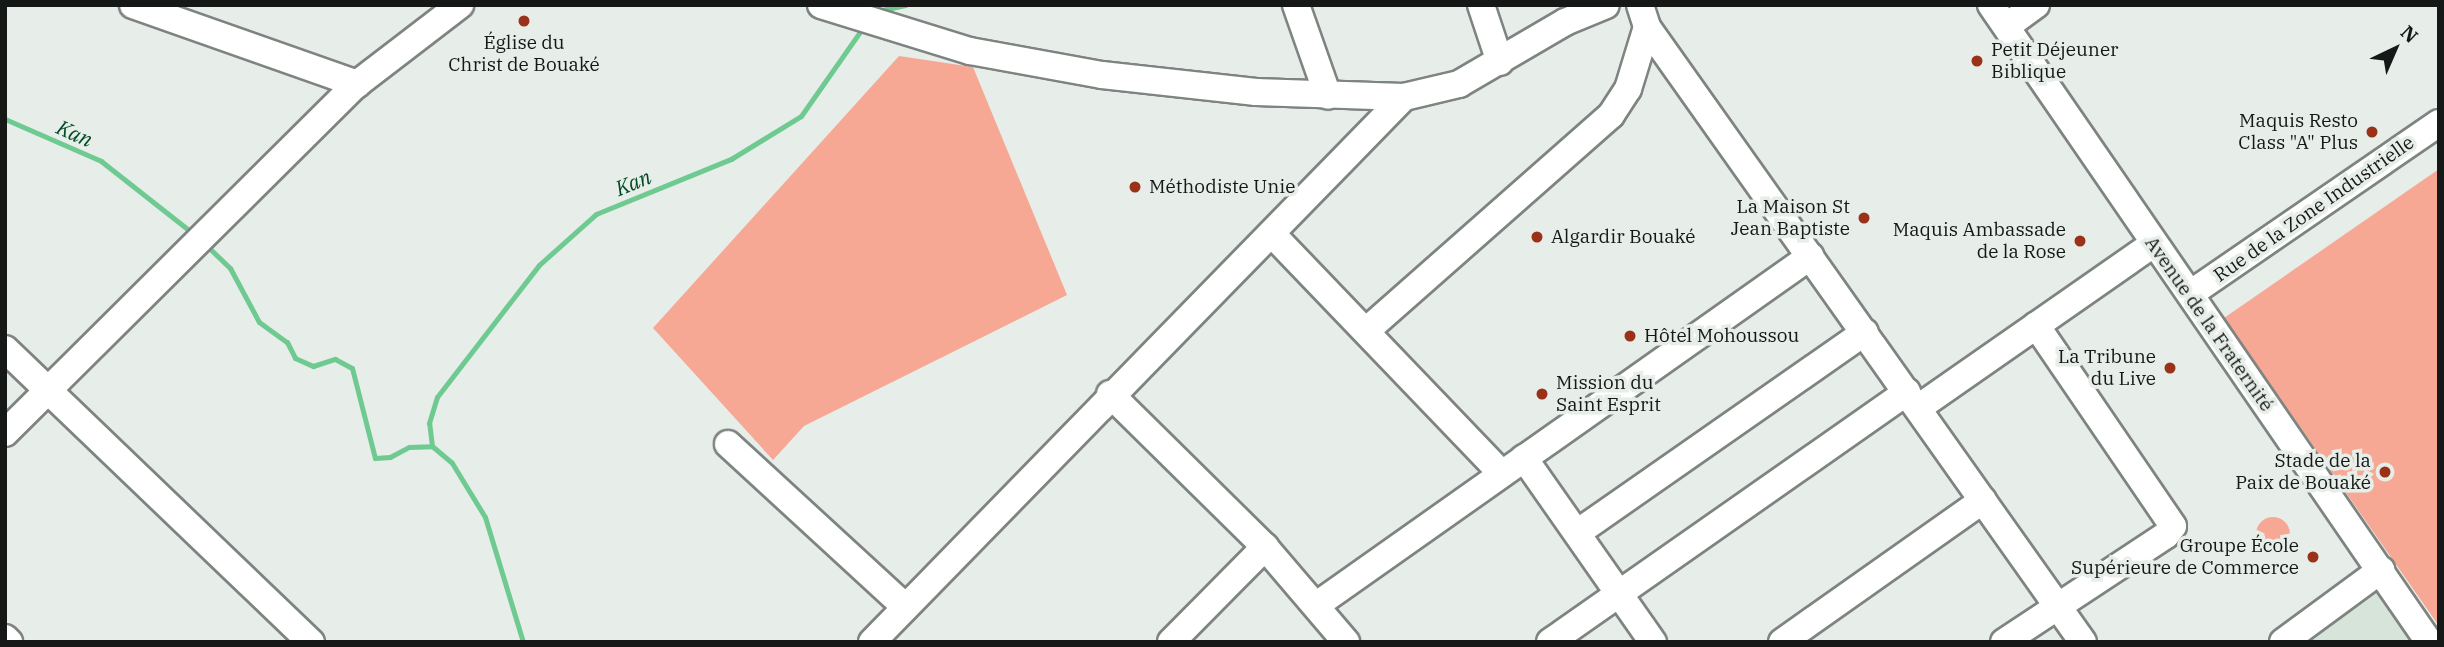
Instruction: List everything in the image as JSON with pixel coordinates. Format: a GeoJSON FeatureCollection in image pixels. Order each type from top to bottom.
{"type":"FeatureCollection","features":[{"type":"Feature","properties":{"kind":"street"},"geometry":{"type":"LineString","coordinates":[[133,5],[357,84]]}},
{"type":"Feature","properties":{"kind":"street"},"geometry":{"type":"LineString","coordinates":[[5,433],[357,84],[460,5]]}},
{"type":"Feature","properties":{"kind":"street"},"geometry":{"type":"LineString","coordinates":[[821,5],[970,51],[1089,73],[1328,96],[1404,97],[1459,84],[1565,22],[1606,5]]}},
{"type":"Feature","properties":{"kind":"street"},"geometry":{"type":"LineString","coordinates":[[1296,5],[1328,96]]}},
{"type":"Feature","properties":{"kind":"street"},"geometry":{"type":"LineString","coordinates":[[1481,5],[1500,62]]}},
{"type":"Feature","properties":{"kind":"street"},"geometry":{"type":"LineString","coordinates":[[1998,16],[2036,5]]}},
{"type":"Feature","properties":{"kind":"street"},"geometry":{"type":"LineString","coordinates":[[1643,16],[2083,642]]}},
{"type":"Feature","properties":{"kind":"street"},"geometry":{"type":"LineString","coordinates":[[1366,331],[1611,115],[1628,89],[1643,16]]}},
{"type":"Feature","properties":{"kind":"street","name":"Avenue de la Fraternité"},"geometry":{"type":"LineString","coordinates":[[1998,16],[2429,642]]}},
{"type":"Feature","properties":{"kind":"street"},"geometry":{"type":"LineString","coordinates":[[872,642],[1110,394],[1272,234],[1404,97]]}},
{"type":"Feature","properties":{"kind":"street","name":"Rue de la Zone Industrielle"},"geometry":{"type":"LineString","coordinates":[[2190,294],[2439,123]]}},
{"type":"Feature","properties":{"kind":"street"},"geometry":{"type":"LineString","coordinates":[[1272,234],[1502,474]]}},
{"type":"Feature","properties":{"kind":"street"},"geometry":{"type":"LineString","coordinates":[[1549,642],[1912,400],[2036,326],[2154,244]]}},
{"type":"Feature","properties":{"kind":"street"},"geometry":{"type":"LineString","coordinates":[[1318,604],[1811,256]]}},
{"type":"Feature","properties":{"kind":"street"},"geometry":{"type":"LineString","coordinates":[[2004,642],[2166,535],[2173,527],[2036,326]]}},
{"type":"Feature","properties":{"kind":"street"},"geometry":{"type":"LineString","coordinates":[[1577,533],[1865,332]]}},
{"type":"Feature","properties":{"kind":"street"},"geometry":{"type":"LineString","coordinates":[[5,349],[311,642]]}},
{"type":"Feature","properties":{"kind":"street"},"geometry":{"type":"LineString","coordinates":[[1110,394],[1265,547],[1318,604],[1346,642]]}},
{"type":"Feature","properties":{"kind":"street"},"geometry":{"type":"LineString","coordinates":[[728,444],[905,607]]}},
{"type":"Feature","properties":{"kind":"street"},"geometry":{"type":"LineString","coordinates":[[1524,458],[1653,642]]}},
{"type":"Feature","properties":{"kind":"street"},"geometry":{"type":"LineString","coordinates":[[1782,642],[1983,500]]}},
{"type":"Feature","properties":{"kind":"street"},"geometry":{"type":"LineString","coordinates":[[1171,642],[1265,547]]}},
{"type":"Feature","properties":{"kind":"street"},"geometry":{"type":"LineString","coordinates":[[2283,642],[2381,570]]}},
{"type":"Feature","properties":{"kind":"shaded area"},"geometry":{"type":"Polygon","coordinates":[[[899,56],[973,67],[1067,295],[804,426],[773,460],[653,328],[899,56]]]}},
{"type":"Feature","properties":{"kind":"shaded area","name":"Stade de la Paix de Bouaké"},"geometry":{"type":"Polygon","coordinates":[[[2439,169],[2439,626],[2224,318],[2439,169]]]}},
{"type":"Feature","properties":{"kind":"shaded area"},"geometry":{"type":"Polygon","coordinates":[[[2273,517],[2285,522],[2290,534],[2285,546],[2273,551],[2261,546],[2256,534],[2261,522],[2273,517]]]}},
{"type":"Feature","properties":{"kind":"shaded area"},"geometry":{"type":"Polygon","coordinates":[[[2376,589],[2412,642],[2302,642],[2376,589]]]}},
{"type":"Feature","properties":{"kind":"waterway","name":"Kan"},"geometry":{"type":"LineString","coordinates":[[877,11],[905,5]]}},
{"type":"Feature","properties":{"kind":"waterway","name":"Kan"},"geometry":{"type":"LineString","coordinates":[[432,446],[429,423],[437,397],[539,265],[596,214],[731,159],[801,116],[864,26]]}},
{"type":"Feature","properties":{"kind":"waterway","name":"Kan"},"geometry":{"type":"LineString","coordinates":[[5,119],[101,161],[195,235]]}},
{"type":"Feature","properties":{"kind":"waterway","name":"Kan"},"geometry":{"type":"LineString","coordinates":[[205,244],[230,268],[259,322],[287,342],[295,358],[313,366],[335,359],[352,368],[375,458],[390,457],[409,447],[432,446],[452,463],[485,517],[523,642]]}},
{"type":"Feature","properties":{"kind":"place","name":"Église du Christ de Bouaké"},"geometry":{"type":"Point","coordinates":[524,21]}},
{"type":"Feature","properties":{"kind":"place","name":"Petit Déjeuner Biblique"},"geometry":{"type":"Point","coordinates":[1977,61]}},
{"type":"Feature","properties":{"kind":"place","name":"Maquis Resto Class \"A\" Plus"},"geometry":{"type":"Point","coordinates":[2372,132]}},
{"type":"Feature","properties":{"kind":"place","name":"Méthodiste Unie"},"geometry":{"type":"Point","coordinates":[1135,187]}},
{"type":"Feature","properties":{"kind":"place","name":"La Maison St Jean Baptiste"},"geometry":{"type":"Point","coordinates":[1864,218]}},
{"type":"Feature","properties":{"kind":"place","name":"Algardir Bouaké"},"geometry":{"type":"Point","coordinates":[1537,237]}},
{"type":"Feature","properties":{"kind":"place","name":"Maquis Ambassade de la Rose"},"geometry":{"type":"Point","coordinates":[2080,241]}},
{"type":"Feature","properties":{"kind":"place","name":"Hôtel Mohoussou"},"geometry":{"type":"Point","coordinates":[1630,336]}},
{"type":"Feature","properties":{"kind":"place","name":"La Tribune du Live"},"geometry":{"type":"Point","coordinates":[2170,368]}},
{"type":"Feature","properties":{"kind":"place","name":"Mission du Saint Esprit"},"geometry":{"type":"Point","coordinates":[1542,394]}},
{"type":"Feature","properties":{"kind":"place","name":"Stade de la Paix de Bouaké"},"geometry":{"type":"Point","coordinates":[2385,472]}},
{"type":"Feature","properties":{"kind":"place","name":"Groupe École Supérieure de Commerce"},"geometry":{"type":"Point","coordinates":[2313,557]}}]}
